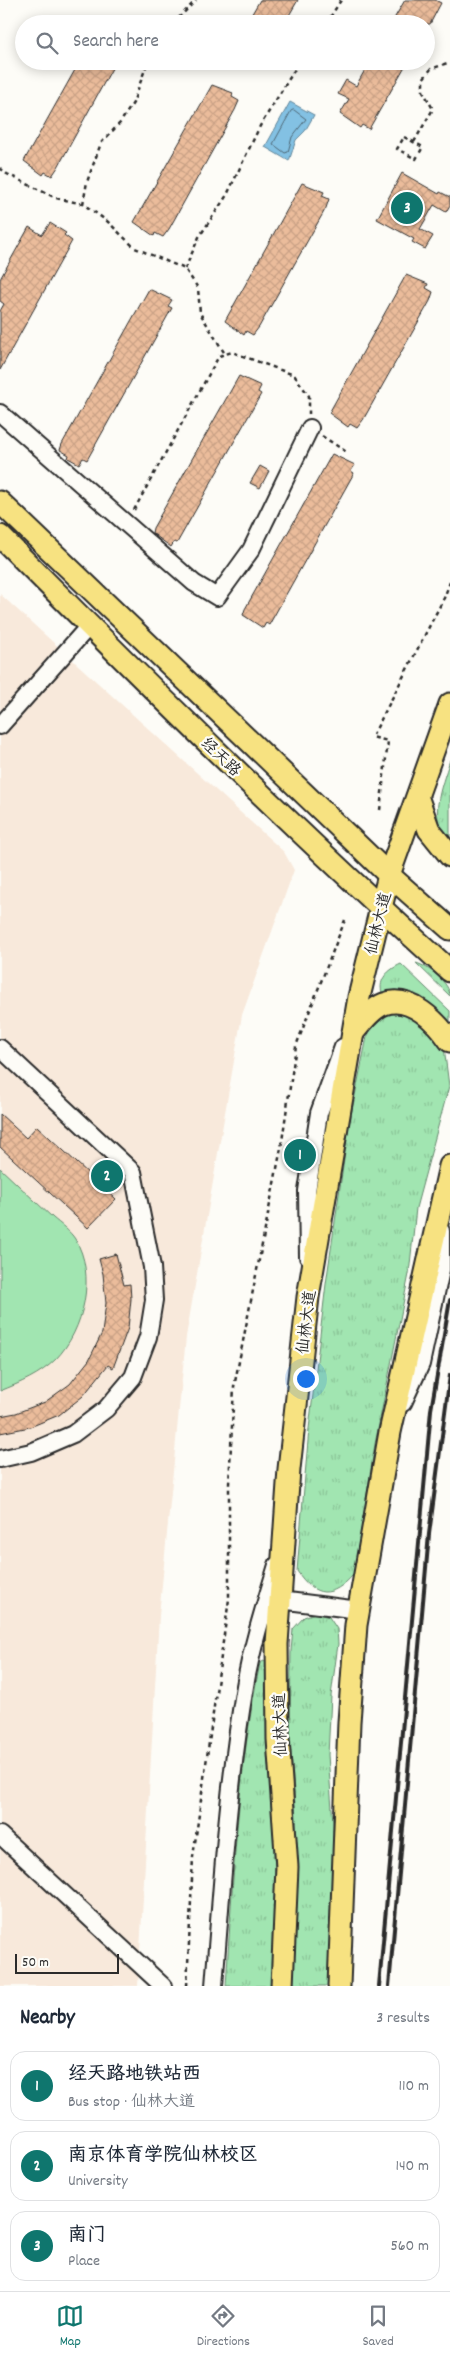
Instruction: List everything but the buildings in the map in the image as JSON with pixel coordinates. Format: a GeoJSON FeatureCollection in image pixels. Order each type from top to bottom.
{"type":"FeatureCollection","features":[{"type":"Feature","properties":{"kind":"main road","name":"经天路"},"geometry":{"type":"LineString","coordinates":[[0,502],[390,876],[450,929]]}},
{"type":"Feature","properties":{"kind":"main road","name":"经天路"},"geometry":{"type":"LineString","coordinates":[[0,536],[89,626],[380,908],[450,971]]}},
{"type":"Feature","properties":{"kind":"main road","name":"仙林大道"},"geometry":{"type":"LineString","coordinates":[[282,1986],[287,1867],[278,1739],[277,1644],[290,1460],[308,1297],[352,1033],[380,908],[450,704]]}},
{"type":"Feature","properties":{"kind":"main road"},"geometry":{"type":"LineString","coordinates":[[418,799],[428,830],[450,856]]}},
{"type":"Feature","properties":{"kind":"main road"},"geometry":{"type":"LineString","coordinates":[[352,1033],[368,1015],[384,1004],[400,1003],[414,1006],[425,1014],[450,1041]]}},
{"type":"Feature","properties":{"kind":"main road"},"geometry":{"type":"LineString","coordinates":[[339,1986],[349,1722],[359,1610],[390,1432],[449,1170]]}},
{"type":"Feature","properties":{"kind":"street"},"geometry":{"type":"LineString","coordinates":[[0,413],[194,583],[217,597],[251,550],[310,428]]}},
{"type":"Feature","properties":{"kind":"street"},"geometry":{"type":"LineString","coordinates":[[0,726],[89,626]]}},
{"type":"Feature","properties":{"kind":"street"},"geometry":{"type":"LineString","coordinates":[[308,1297],[307,1192],[319,1113],[359,997]]}},
{"type":"Feature","properties":{"kind":"street"},"geometry":{"type":"LineString","coordinates":[[0,1048],[132,1172],[152,1267],[154,1300],[148,1337],[133,1377],[106,1409],[73,1434],[30,1452],[0,1459]]}},
{"type":"Feature","properties":{"kind":"street"},"geometry":{"type":"LineString","coordinates":[[214,1986],[227,1820],[245,1686],[259,1626],[285,1536]]}},
{"type":"Feature","properties":{"kind":"street"},"geometry":{"type":"LineString","coordinates":[[280,1600],[359,1610]]}},
{"type":"Feature","properties":{"kind":"street"},"geometry":{"type":"LineString","coordinates":[[0,1834],[163,1986]]}},
{"type":"Feature","properties":{"kind":"path"},"geometry":{"type":"LineString","coordinates":[[182,15],[196,0]]}},
{"type":"Feature","properties":{"kind":"path"},"geometry":{"type":"LineString","coordinates":[[332,15],[341,0]]}},
{"type":"Feature","properties":{"kind":"path"},"geometry":{"type":"LineString","coordinates":[[435,68],[450,62]]}},
{"type":"Feature","properties":{"kind":"path"},"geometry":{"type":"LineString","coordinates":[[83,204],[87,182],[101,143],[120,122],[133,103],[145,70]]}},
{"type":"Feature","properties":{"kind":"path"},"geometry":{"type":"LineString","coordinates":[[185,269],[199,237],[227,195],[260,126],[294,70]]}},
{"type":"Feature","properties":{"kind":"path"},"geometry":{"type":"LineString","coordinates":[[414,142],[433,109],[423,91],[423,79],[431,70]]}},
{"type":"Feature","properties":{"kind":"path"},"geometry":{"type":"LineString","coordinates":[[404,137],[414,142],[423,147],[416,159],[397,149],[404,137]]}},
{"type":"Feature","properties":{"kind":"path"},"geometry":{"type":"LineString","coordinates":[[0,168],[7,174],[56,198],[83,204],[107,221],[135,248],[185,269],[198,288],[200,314],[225,354]]}},
{"type":"Feature","properties":{"kind":"path"},"geometry":{"type":"LineString","coordinates":[[134,510],[219,356],[232,352],[294,374],[309,396],[310,428],[348,453]]}},
{"type":"Feature","properties":{"kind":"path"},"geometry":{"type":"LineString","coordinates":[[380,810],[388,741],[372,737],[444,598],[450,582]]}},
{"type":"Feature","properties":{"kind":"path"},"geometry":{"type":"LineString","coordinates":[[187,1986],[193,1857],[229,1599],[229,1484],[234,1387],[282,1148],[296,1046],[345,920]]}},
{"type":"Feature","properties":{"kind":"shaded area"},"geometry":{"type":"Polygon","coordinates":[[[0,594],[284,852],[294,870],[242,1015],[186,1337],[159,1616],[138,1986],[0,1986],[0,594]]]}},
{"type":"Feature","properties":{"kind":"green space"},"geometry":{"type":"Polygon","coordinates":[[[450,760],[450,844],[443,835],[439,825],[438,804],[450,760]]]}},
{"type":"Feature","properties":{"kind":"green space"},"geometry":{"type":"Polygon","coordinates":[[[416,963],[438,976],[449,991],[450,996],[416,963]]]}},
{"type":"Feature","properties":{"kind":"green space"},"geometry":{"type":"Polygon","coordinates":[[[401,964],[450,1011],[450,1032],[382,993],[381,983],[383,979],[392,969],[401,964]]]}},
{"type":"Feature","properties":{"kind":"green space"},"geometry":{"type":"Polygon","coordinates":[[[399,1011],[414,1013],[444,1047],[449,1086],[416,1208],[409,1274],[375,1444],[354,1574],[338,1588],[324,1592],[310,1586],[297,1571],[309,1429],[326,1284],[349,1125],[367,1037],[374,1023],[386,1014],[399,1011]]]}},
{"type":"Feature","properties":{"kind":"green space"},"geometry":{"type":"Polygon","coordinates":[[[0,1168],[73,1236],[82,1253],[86,1285],[80,1318],[66,1347],[56,1359],[37,1374],[0,1391],[0,1168]]]}},
{"type":"Feature","properties":{"kind":"green space"},"geometry":{"type":"Polygon","coordinates":[[[315,1613],[329,1617],[337,1629],[338,1644],[331,1696],[328,1755],[333,1823],[333,1886],[329,1986],[293,1986],[296,1928],[296,1817],[290,1740],[291,1651],[293,1629],[304,1617],[315,1613]]]}},
{"type":"Feature","properties":{"kind":"green space"},"geometry":{"type":"Polygon","coordinates":[[[264,1661],[270,1663],[275,1884],[272,1986],[226,1986],[241,1783],[260,1663],[264,1661]]]}},
{"type":"Feature","properties":{"kind":"water"},"geometry":{"type":"Polygon","coordinates":[[[290,102],[314,115],[305,131],[296,140],[289,161],[265,147],[290,102]]]}},
{"type":"Feature","properties":{"kind":"railway"},"geometry":{"type":"LineString","coordinates":[[379,1986],[431,1410],[450,1300]]}},
{"type":"Feature","properties":{"kind":"railway"},"geometry":{"type":"LineString","coordinates":[[389,1986],[429,1534],[450,1375]]}},
{"type":"Feature","properties":{"kind":"place","name":"南门"},"geometry":{"type":"Point","coordinates":[407,208]}},
{"type":"Feature","properties":{"kind":"place","name":"经天路地铁站西"},"geometry":{"type":"Point","coordinates":[300,1155]}},
{"type":"Feature","properties":{"kind":"place","name":"南京体育学院仙林校区"},"geometry":{"type":"Point","coordinates":[107,1176]}}]}
